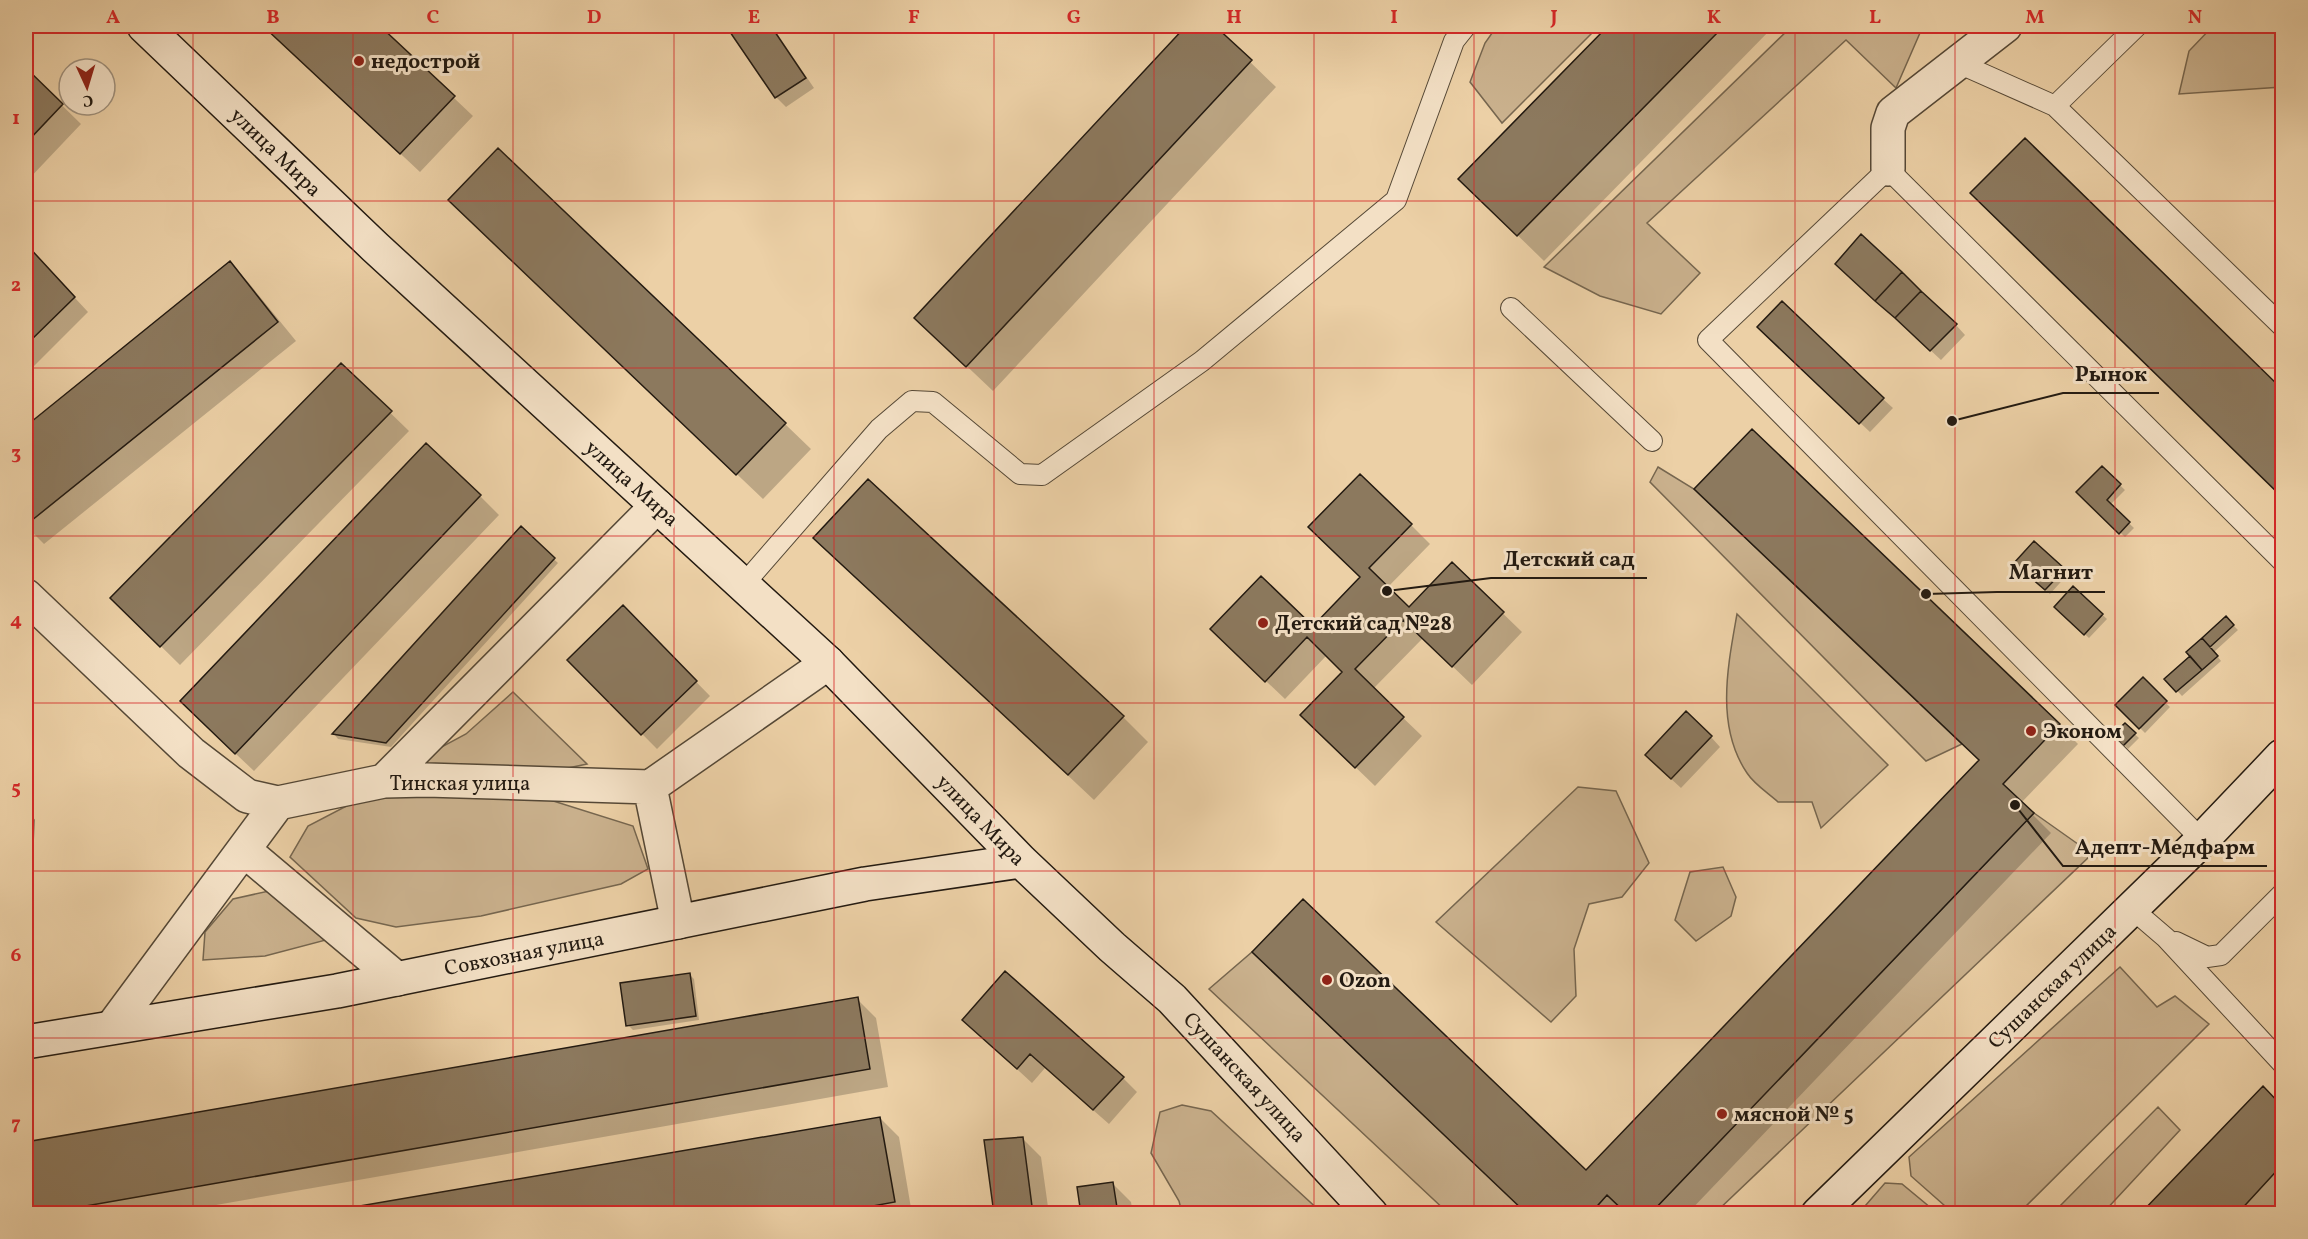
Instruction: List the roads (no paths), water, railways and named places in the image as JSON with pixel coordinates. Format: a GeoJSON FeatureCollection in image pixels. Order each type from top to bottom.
{"type":"FeatureCollection","features":[{"type":"Feature","properties":{"kind":"main road","name":"улица Мира"},"geometry":{"type":"LineString","coordinates":[[144,26],[375,247],[828,663],[1021,861],[1112,947]]}},
{"type":"Feature","properties":{"kind":"main road"},"geometry":{"type":"LineString","coordinates":[[1888,169],[1888,128],[1893,113],[2005,26]]}},
{"type":"Feature","properties":{"kind":"main road"},"geometry":{"type":"LineString","coordinates":[[384,781],[657,506]]}},
{"type":"Feature","properties":{"kind":"main road","name":"Тинская улица"},"geometry":{"type":"LineString","coordinates":[[26,596],[191,753],[247,796],[278,802],[384,781],[427,780],[650,787]]}},
{"type":"Feature","properties":{"kind":"main road"},"geometry":{"type":"LineString","coordinates":[[678,921],[650,787],[828,663]]}},
{"type":"Feature","properties":{"kind":"main road","name":"Сушанская улица"},"geometry":{"type":"LineString","coordinates":[[1818,1214],[2202,840],[2283,756]]}},
{"type":"Feature","properties":{"kind":"main road"},"geometry":{"type":"LineString","coordinates":[[113,1026],[278,802]]}},
{"type":"Feature","properties":{"kind":"main road"},"geometry":{"type":"LineString","coordinates":[[244,850],[397,978]]}},
{"type":"Feature","properties":{"kind":"main road","name":"Совхозная улица"},"geometry":{"type":"LineString","coordinates":[[26,1042],[397,978],[865,884],[1021,861]]}},
{"type":"Feature","properties":{"kind":"main road","name":"Сушанская улица"},"geometry":{"type":"LineString","coordinates":[[1112,947],[1172,999],[1371,1214]]}},
{"type":"Feature","properties":{"kind":"lane"},"geometry":{"type":"LineString","coordinates":[[744,584],[879,429],[912,401],[933,402],[1020,474],[1042,475],[1202,361],[1396,200],[1454,41],[1466,26]]}},
{"type":"Feature","properties":{"kind":"lane"},"geometry":{"type":"LineString","coordinates":[[2055,106],[2137,26]]}},
{"type":"Feature","properties":{"kind":"lane"},"geometry":{"type":"LineString","coordinates":[[1956,62],[2055,106],[2283,326]]}},
{"type":"Feature","properties":{"kind":"lane"},"geometry":{"type":"LineString","coordinates":[[2202,840],[1708,340],[1888,169],[2283,561]]}},
{"type":"Feature","properties":{"kind":"lane"},"geometry":{"type":"LineString","coordinates":[[1511,308],[1652,441]]}},
{"type":"Feature","properties":{"kind":"lane"},"geometry":{"type":"LineString","coordinates":[[2166,938],[2207,957],[2222,955],[2283,894]]}},
{"type":"Feature","properties":{"kind":"lane"},"geometry":{"type":"LineString","coordinates":[[2132,908],[2166,938],[2283,1063]]}},
{"type":"Feature","properties":{"kind":"place","name":"недострой"},"geometry":{"type":"Point","coordinates":[359,61]}},
{"type":"Feature","properties":{"kind":"place","name":"Рынок"},"geometry":{"type":"Point","coordinates":[1952,421]}},
{"type":"Feature","properties":{"kind":"place","name":"Детский сад"},"geometry":{"type":"Point","coordinates":[1387,591]}},
{"type":"Feature","properties":{"kind":"place","name":"Магнит"},"geometry":{"type":"Point","coordinates":[1926,594]}},
{"type":"Feature","properties":{"kind":"place","name":"Детский сад №28"},"geometry":{"type":"Point","coordinates":[1263,623]}},
{"type":"Feature","properties":{"kind":"place","name":"Эконом"},"geometry":{"type":"Point","coordinates":[2031,731]}},
{"type":"Feature","properties":{"kind":"place","name":"Адепт-Медфарм"},"geometry":{"type":"Point","coordinates":[2015,805]}},
{"type":"Feature","properties":{"kind":"place","name":"Ozon"},"geometry":{"type":"Point","coordinates":[1327,980]}},
{"type":"Feature","properties":{"kind":"place","name":"мясной № 5"},"geometry":{"type":"Point","coordinates":[1722,1114]}}]}
